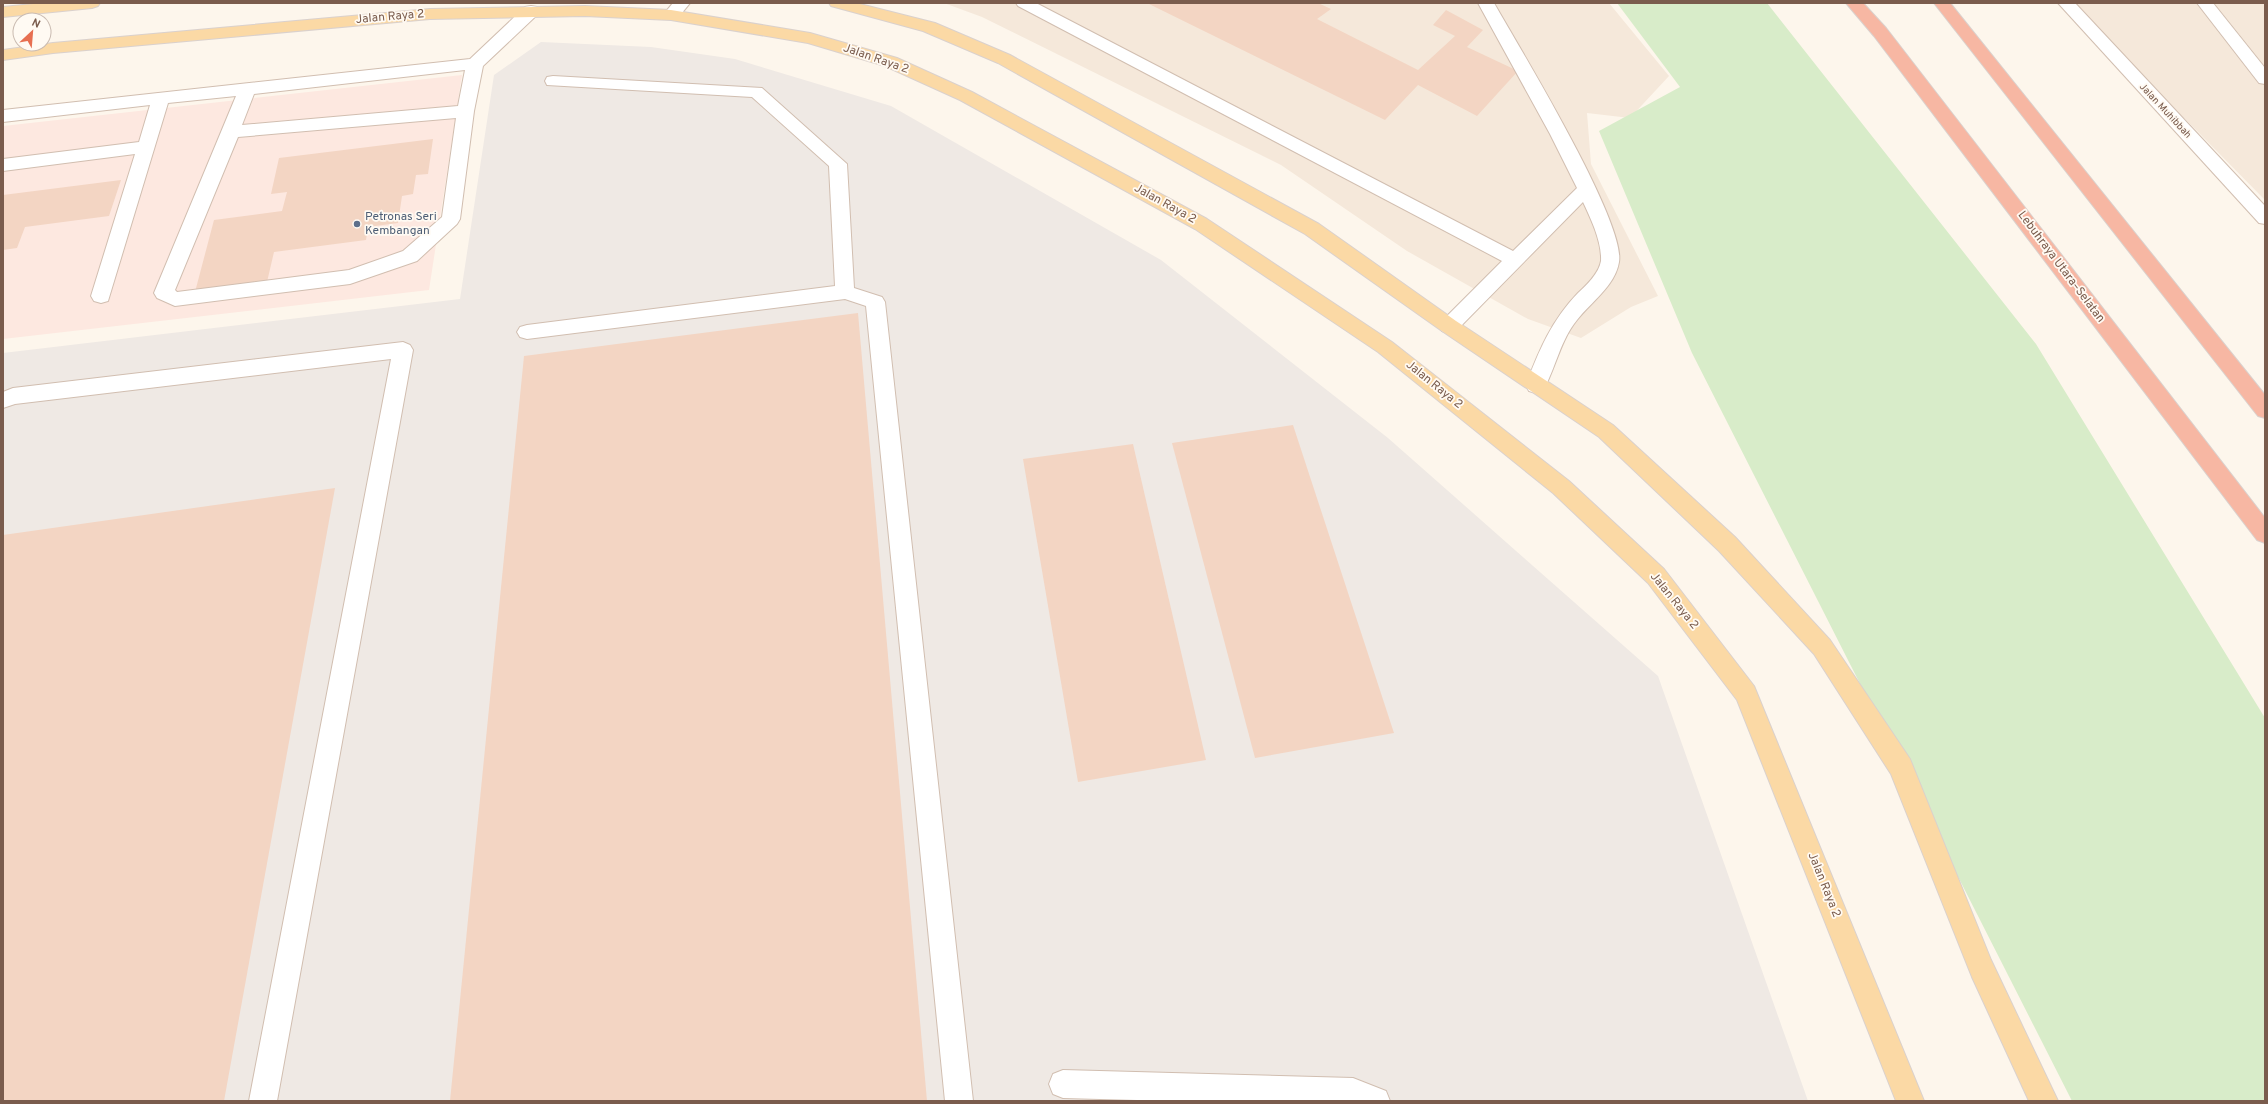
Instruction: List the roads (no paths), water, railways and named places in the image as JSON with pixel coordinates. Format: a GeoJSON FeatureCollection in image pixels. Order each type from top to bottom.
{"type":"FeatureCollection","features":[{"type":"Feature","properties":{"kind":"highway","name":"Lebuhraya Utara–Selatan"},"geometry":{"type":"LineString","coordinates":[[1854,3],[1880,32],[2265,534]]}},
{"type":"Feature","properties":{"kind":"highway"},"geometry":{"type":"LineString","coordinates":[[1942,3],[2265,410]]}},
{"type":"Feature","properties":{"kind":"main road"},"geometry":{"type":"LineString","coordinates":[[3,12],[92,3]]}},
{"type":"Feature","properties":{"kind":"main road"},"geometry":{"type":"LineString","coordinates":[[837,3],[929,27],[1004,58],[1312,229],[1449,326],[1606,431],[1727,544],[1822,647],[1900,767],[1981,968],[2044,1101]]}},
{"type":"Feature","properties":{"kind":"main road","name":"Jalan Raya 2"},"geometry":{"type":"LineString","coordinates":[[3,55],[53,48],[430,14],[676,9],[810,38],[891,62],[966,96],[1201,224],[1385,347],[1561,487],[1656,576],[1746,694],[1910,1101]]}},
{"type":"Feature","properties":{"kind":"street"},"geometry":{"type":"LineString","coordinates":[[1024,3],[1515,260]]}},
{"type":"Feature","properties":{"kind":"street"},"geometry":{"type":"LineString","coordinates":[[1486,3],[1587,188],[1607,243],[1610,260],[1600,281],[1564,322],[1550,347],[1536,385]]}},
{"type":"Feature","properties":{"kind":"street","name":"Jalan Muhibbah"},"geometry":{"type":"LineString","coordinates":[[2066,3],[2265,218]]}},
{"type":"Feature","properties":{"kind":"street"},"geometry":{"type":"LineString","coordinates":[[2205,3],[2265,79]]}},
{"type":"Feature","properties":{"kind":"street"},"geometry":{"type":"LineString","coordinates":[[247,89],[231,132],[164,293],[175,299],[350,277],[410,256],[451,219],[465,111],[476,64],[531,11]]}},
{"type":"Feature","properties":{"kind":"street"},"geometry":{"type":"LineString","coordinates":[[3,116],[476,64]]}},
{"type":"Feature","properties":{"kind":"street"},"geometry":{"type":"LineString","coordinates":[[553,81],[756,92],[838,164],[845,292]]}},
{"type":"Feature","properties":{"kind":"street"},"geometry":{"type":"LineString","coordinates":[[101,296],[161,98]]}},
{"type":"Feature","properties":{"kind":"street"},"geometry":{"type":"LineString","coordinates":[[231,132],[465,111]]}},
{"type":"Feature","properties":{"kind":"street"},"geometry":{"type":"LineString","coordinates":[[3,165],[146,147]]}},
{"type":"Feature","properties":{"kind":"street"},"geometry":{"type":"LineString","coordinates":[[1449,326],[1587,188]]}},
{"type":"Feature","properties":{"kind":"street"},"geometry":{"type":"LineString","coordinates":[[527,332],[845,292],[875,302],[960,1101]]}},
{"type":"Feature","properties":{"kind":"street"},"geometry":{"type":"LineString","coordinates":[[3,400],[13,396],[403,350],[264,1101]]}},
{"type":"Feature","properties":{"kind":"street"},"geometry":{"type":"LineString","coordinates":[[1063,1084],[1259,1095],[1353,1092],[1376,1101]]}},
{"type":"Feature","properties":{"kind":"place","name":"Petronas Seri Kembangan"},"geometry":{"type":"Point","coordinates":[357,224]}}]}
